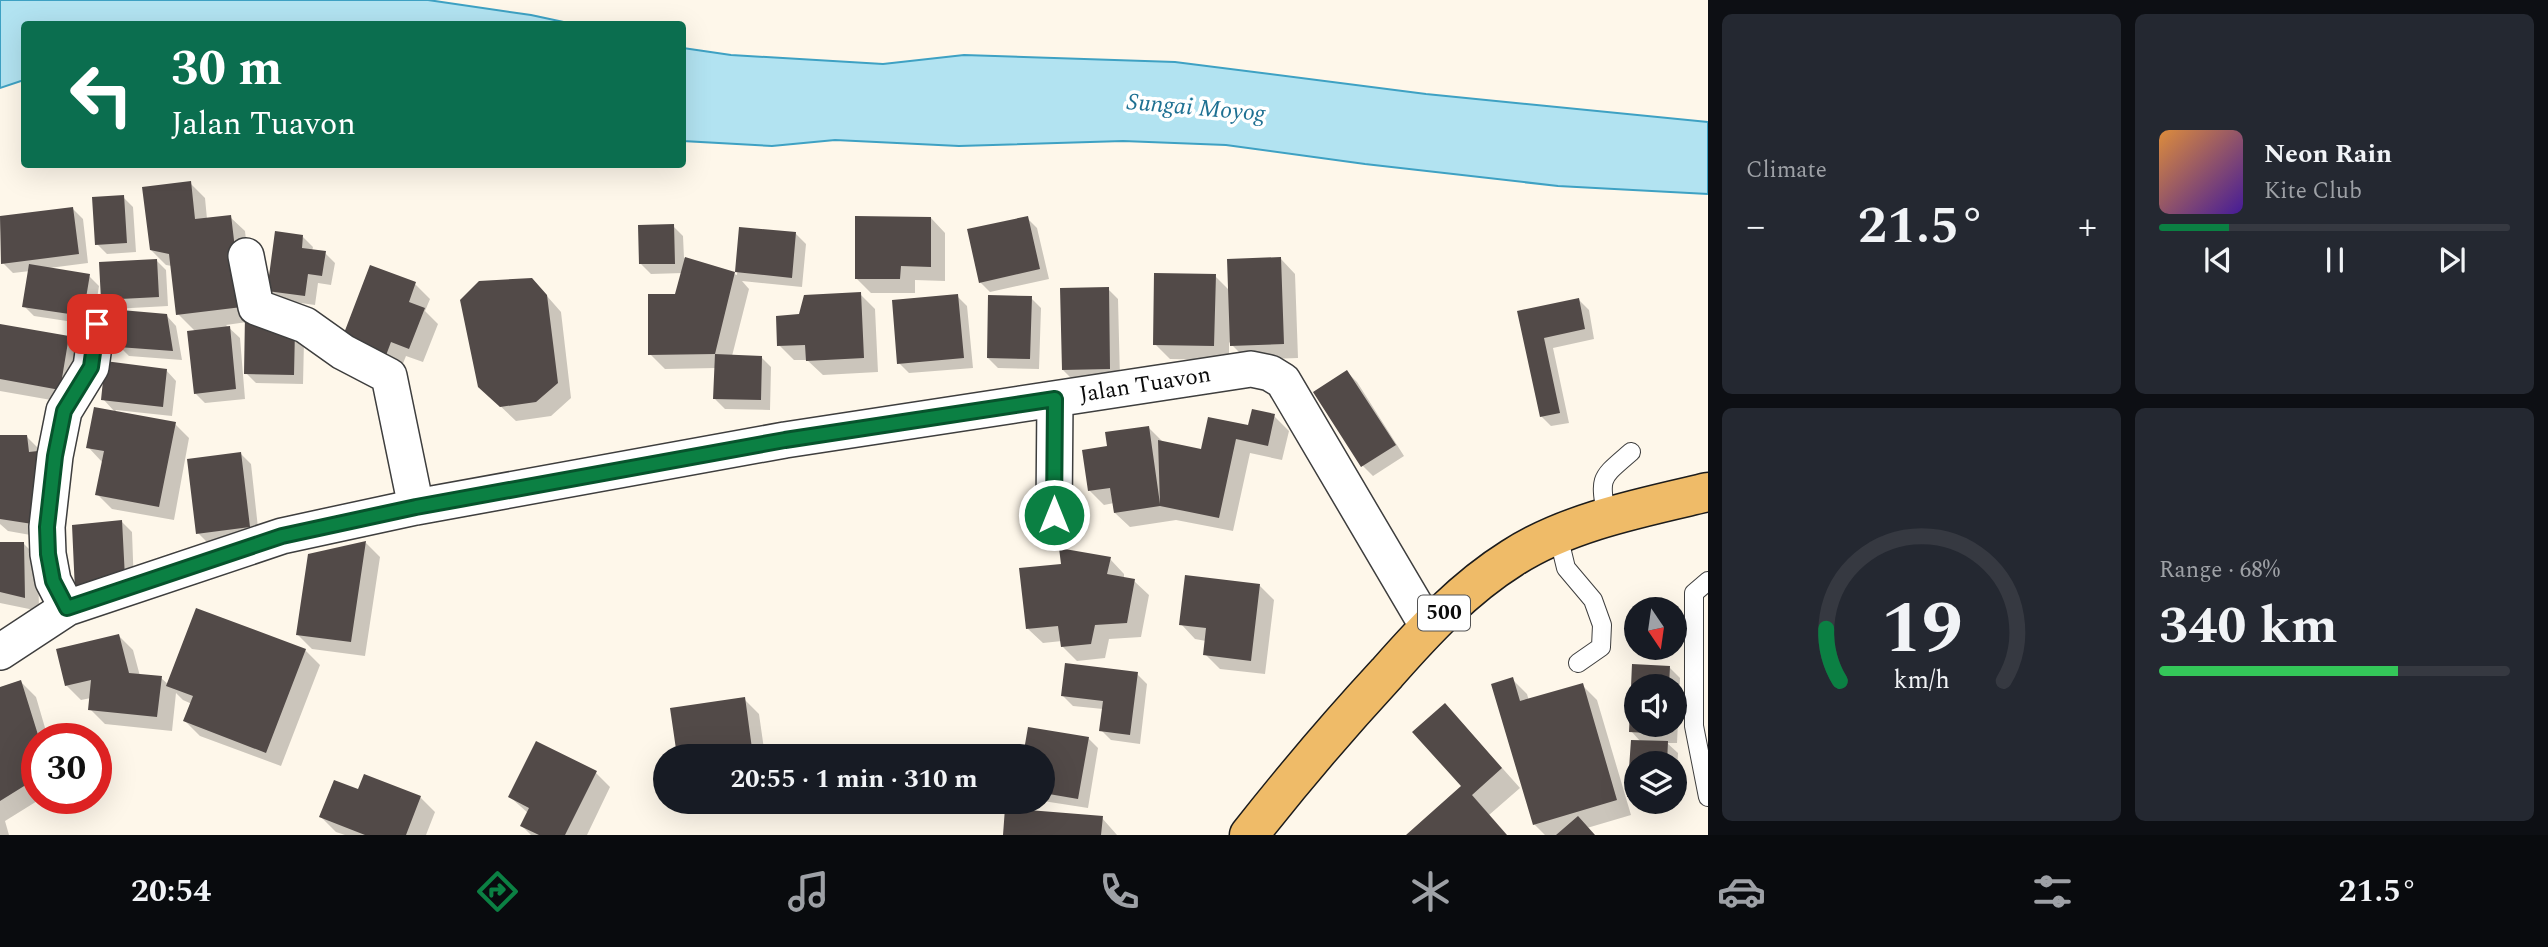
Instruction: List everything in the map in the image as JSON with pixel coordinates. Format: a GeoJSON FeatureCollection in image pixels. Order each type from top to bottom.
{"type":"FeatureCollection","features":[{"type":"Feature","properties":{"kind":"main road","name":"500"},"geometry":{"type":"LineString","coordinates":[[1249,835],[1309,760],[1428,627],[1513,557],[1558,535],[1607,518],[1708,492]]}},
{"type":"Feature","properties":{"kind":"street"},"geometry":{"type":"LineString","coordinates":[[246,256],[256,307],[305,325],[343,352],[389,376],[416,507]]}},
{"type":"Feature","properties":{"kind":"street"},"geometry":{"type":"LineString","coordinates":[[67,608],[53,581],[47,527],[55,456],[64,411],[91,367],[97,324]]}},
{"type":"Feature","properties":{"kind":"street","name":"Jalan Tuavon"},"geometry":{"type":"LineString","coordinates":[[0,652],[67,608],[282,536],[416,507],[785,440],[1251,369],[1270,373],[1283,382],[1428,627]]}},
{"type":"Feature","properties":{"kind":"street"},"geometry":{"type":"LineString","coordinates":[[1054,515],[1055,399]]}},
{"type":"Feature","properties":{"kind":"lane"},"geometry":{"type":"LineString","coordinates":[[1607,518],[1601,486],[1605,475],[1631,452]]}},
{"type":"Feature","properties":{"kind":"lane"},"geometry":{"type":"LineString","coordinates":[[1558,535],[1566,568],[1593,600],[1602,625],[1601,647],[1578,663]]}},
{"type":"Feature","properties":{"kind":"lane"},"geometry":{"type":"LineString","coordinates":[[1708,581],[1693,593],[1694,726],[1708,797]]}},
{"type":"Feature","properties":{"kind":"water"},"geometry":{"type":"Polygon","coordinates":[[[0,0],[428,0],[559,21],[21,21],[21,81],[0,88],[0,0]]]}},
{"type":"Feature","properties":{"kind":"water","name":"Sungai Moyog"},"geometry":{"type":"Polygon","coordinates":[[[686,48],[731,55],[883,64],[964,55],[1175,62],[1426,94],[1708,122],[1708,194],[1558,186],[1226,145],[1123,141],[959,146],[835,140],[772,146],[686,141],[686,48]]]}},
{"type":"Feature","properties":{"kind":"building"},"geometry":{"type":"Polygon","coordinates":[[[191,181],[195,219],[231,215],[242,307],[176,315],[169,254],[150,250],[142,187],[191,181]]]}},
{"type":"Feature","properties":{"kind":"building"},"geometry":{"type":"Polygon","coordinates":[[[124,195],[127,243],[95,245],[92,197],[124,195]]]}},
{"type":"Feature","properties":{"kind":"building"},"geometry":{"type":"Polygon","coordinates":[[[73,207],[79,254],[1,264],[0,216],[73,207]]]}},
{"type":"Feature","properties":{"kind":"building"},"geometry":{"type":"Polygon","coordinates":[[[855,216],[931,217],[931,267],[901,266],[900,279],[855,279],[855,216]]]}},
{"type":"Feature","properties":{"kind":"building"},"geometry":{"type":"Polygon","coordinates":[[[1028,216],[1040,269],[979,283],[967,229],[1028,216]]]}},
{"type":"Feature","properties":{"kind":"building"},"geometry":{"type":"Polygon","coordinates":[[[674,224],[675,264],[639,264],[638,225],[674,224]]]}},
{"type":"Feature","properties":{"kind":"building"},"geometry":{"type":"Polygon","coordinates":[[[739,227],[796,232],[792,278],[735,272],[739,227]]]}},
{"type":"Feature","properties":{"kind":"building"},"geometry":{"type":"Polygon","coordinates":[[[275,231],[303,235],[302,248],[326,251],[322,276],[308,274],[305,296],[267,291],[275,231]]]}},
{"type":"Feature","properties":{"kind":"building"},"geometry":{"type":"Polygon","coordinates":[[[685,257],[735,272],[715,354],[648,355],[648,294],[675,294],[685,257]]]}},
{"type":"Feature","properties":{"kind":"building"},"geometry":{"type":"Polygon","coordinates":[[[1281,257],[1284,344],[1230,346],[1227,259],[1281,257]]]}},
{"type":"Feature","properties":{"kind":"building"},"geometry":{"type":"Polygon","coordinates":[[[157,259],[159,297],[101,300],[99,262],[157,259]]]}},
{"type":"Feature","properties":{"kind":"building"},"geometry":{"type":"Polygon","coordinates":[[[29,264],[90,274],[83,316],[22,307],[29,264]]]}},
{"type":"Feature","properties":{"kind":"building"},"geometry":{"type":"Polygon","coordinates":[[[370,265],[416,282],[409,302],[425,308],[409,349],[391,342],[385,358],[341,341],[370,265]]]}},
{"type":"Feature","properties":{"kind":"building"},"geometry":{"type":"Polygon","coordinates":[[[1154,273],[1216,274],[1214,346],[1153,345],[1154,273]]]}},
{"type":"Feature","properties":{"kind":"building"},"geometry":{"type":"Polygon","coordinates":[[[532,278],[547,295],[558,383],[536,402],[500,407],[478,387],[460,300],[479,281],[532,278]]]}},
{"type":"Feature","properties":{"kind":"building"},"geometry":{"type":"Polygon","coordinates":[[[1109,287],[1110,369],[1062,370],[1060,288],[1109,287]]]}},
{"type":"Feature","properties":{"kind":"building"},"geometry":{"type":"Polygon","coordinates":[[[861,292],[864,358],[806,361],[805,345],[777,346],[776,316],[799,314],[804,295],[861,292]]]}},
{"type":"Feature","properties":{"kind":"building"},"geometry":{"type":"Polygon","coordinates":[[[958,294],[964,358],[897,364],[892,300],[958,294]]]}},
{"type":"Feature","properties":{"kind":"building"},"geometry":{"type":"Polygon","coordinates":[[[988,295],[1032,296],[1030,359],[987,358],[988,295]]]}},
{"type":"Feature","properties":{"kind":"building"},"geometry":{"type":"Polygon","coordinates":[[[1579,298],[1585,329],[1544,338],[1560,413],[1540,417],[1517,311],[1579,298]]]}},
{"type":"Feature","properties":{"kind":"building"},"geometry":{"type":"Polygon","coordinates":[[[121,310],[167,314],[173,351],[118,347],[121,310]]]}},
{"type":"Feature","properties":{"kind":"building"},"geometry":{"type":"Polygon","coordinates":[[[245,315],[295,329],[294,375],[244,374],[245,315]]]}},
{"type":"Feature","properties":{"kind":"building"},"geometry":{"type":"Polygon","coordinates":[[[0,324],[69,336],[60,390],[0,379],[0,324]]]}},
{"type":"Feature","properties":{"kind":"building"},"geometry":{"type":"Polygon","coordinates":[[[230,326],[236,389],[194,394],[187,331],[230,326]]]}},
{"type":"Feature","properties":{"kind":"building"},"geometry":{"type":"Polygon","coordinates":[[[715,354],[762,356],[761,400],[713,399],[715,354]]]}},
{"type":"Feature","properties":{"kind":"building"},"geometry":{"type":"Polygon","coordinates":[[[105,361],[167,369],[163,407],[101,400],[105,361]]]}},
{"type":"Feature","properties":{"kind":"building"},"geometry":{"type":"Polygon","coordinates":[[[1347,370],[1396,445],[1361,467],[1313,392],[1347,370]]]}},
{"type":"Feature","properties":{"kind":"building"},"geometry":{"type":"Polygon","coordinates":[[[94,407],[176,422],[159,507],[95,495],[104,451],[86,448],[94,407]]]}},
{"type":"Feature","properties":{"kind":"building"},"geometry":{"type":"Polygon","coordinates":[[[1252,409],[1275,414],[1268,446],[1236,439],[1219,518],[1160,506],[1114,513],[1110,488],[1088,491],[1082,450],[1107,446],[1105,432],[1149,426],[1160,504],[1158,440],[1201,449],[1208,417],[1248,425],[1252,409]]]}},
{"type":"Feature","properties":{"kind":"building"},"geometry":{"type":"Polygon","coordinates":[[[0,435],[27,435],[29,452],[38,451],[39,525],[0,519],[0,435]]]}},
{"type":"Feature","properties":{"kind":"building"},"geometry":{"type":"Polygon","coordinates":[[[241,452],[250,527],[196,534],[187,459],[241,452]]]}},
{"type":"Feature","properties":{"kind":"building"},"geometry":{"type":"Polygon","coordinates":[[[122,520],[125,578],[75,591],[72,525],[122,520]]]}},
{"type":"Feature","properties":{"kind":"building"},"geometry":{"type":"Polygon","coordinates":[[[366,541],[351,642],[296,635],[308,554],[366,541]]]}},
{"type":"Feature","properties":{"kind":"building"},"geometry":{"type":"Polygon","coordinates":[[[0,542],[24,542],[25,598],[0,592],[0,542]]]}},
{"type":"Feature","properties":{"kind":"building"},"geometry":{"type":"Polygon","coordinates":[[[1059,548],[1111,557],[1107,574],[1135,579],[1127,623],[1095,625],[1091,644],[1061,647],[1058,626],[1026,629],[1019,568],[1061,564],[1059,548]]]}},
{"type":"Feature","properties":{"kind":"building"},"geometry":{"type":"Polygon","coordinates":[[[1185,575],[1260,584],[1251,661],[1203,655],[1206,628],[1179,625],[1185,575]]]}},
{"type":"Feature","properties":{"kind":"building"},"geometry":{"type":"Polygon","coordinates":[[[196,608],[306,649],[266,753],[183,721],[193,696],[166,686],[196,608]]]}},
{"type":"Feature","properties":{"kind":"building"},"geometry":{"type":"Polygon","coordinates":[[[119,634],[129,673],[162,676],[157,717],[88,710],[91,680],[65,686],[56,649],[119,634]]]}},
{"type":"Feature","properties":{"kind":"building"},"geometry":{"type":"Polygon","coordinates":[[[1065,663],[1138,672],[1130,735],[1099,731],[1103,701],[1061,696],[1065,663]]]}},
{"type":"Feature","properties":{"kind":"building"},"geometry":{"type":"Polygon","coordinates":[[[1632,664],[1670,666],[1670,674],[1632,674],[1632,664]]]}},
{"type":"Feature","properties":{"kind":"building"},"geometry":{"type":"Polygon","coordinates":[[[1513,677],[1520,701],[1583,683],[1617,800],[1533,825],[1491,684],[1513,677]]]}},
{"type":"Feature","properties":{"kind":"building"},"geometry":{"type":"Polygon","coordinates":[[[21,680],[34,723],[21,723],[21,788],[0,801],[0,687],[21,680]]]}},
{"type":"Feature","properties":{"kind":"building"},"geometry":{"type":"Polygon","coordinates":[[[745,697],[751,744],[675,744],[670,708],[745,697]]]}},
{"type":"Feature","properties":{"kind":"building"},"geometry":{"type":"Polygon","coordinates":[[[1445,703],[1502,768],[1472,795],[1507,835],[1406,835],[1461,786],[1412,732],[1445,703]]]}},
{"type":"Feature","properties":{"kind":"building"},"geometry":{"type":"Polygon","coordinates":[[[1028,727],[1089,737],[1078,799],[1055,795],[1055,744],[1025,744],[1028,727]]]}},
{"type":"Feature","properties":{"kind":"building"},"geometry":{"type":"Polygon","coordinates":[[[1631,740],[1668,741],[1668,751],[1630,751],[1631,740]]]}},
{"type":"Feature","properties":{"kind":"building"},"geometry":{"type":"Polygon","coordinates":[[[536,741],[597,771],[565,835],[539,835],[520,826],[529,808],[508,797],[536,741]]]}},
{"type":"Feature","properties":{"kind":"building"},"geometry":{"type":"Polygon","coordinates":[[[364,774],[421,796],[406,835],[365,835],[319,817],[334,780],[358,789],[364,774]]]}},
{"type":"Feature","properties":{"kind":"building"},"geometry":{"type":"Polygon","coordinates":[[[1055,812],[1103,816],[1101,835],[1003,835],[1005,814],[1055,812]]]}},
{"type":"Feature","properties":{"kind":"building"},"geometry":{"type":"Polygon","coordinates":[[[1578,816],[1595,835],[1556,835],[1578,816]]]}},
{"type":"Feature","properties":{"kind":"route"},"geometry":{"type":"LineString","coordinates":[[97,324],[91,367],[64,411],[55,456],[47,527],[53,581],[67,608],[282,536],[416,507],[785,440],[1055,399],[1054,515]]}}]}
